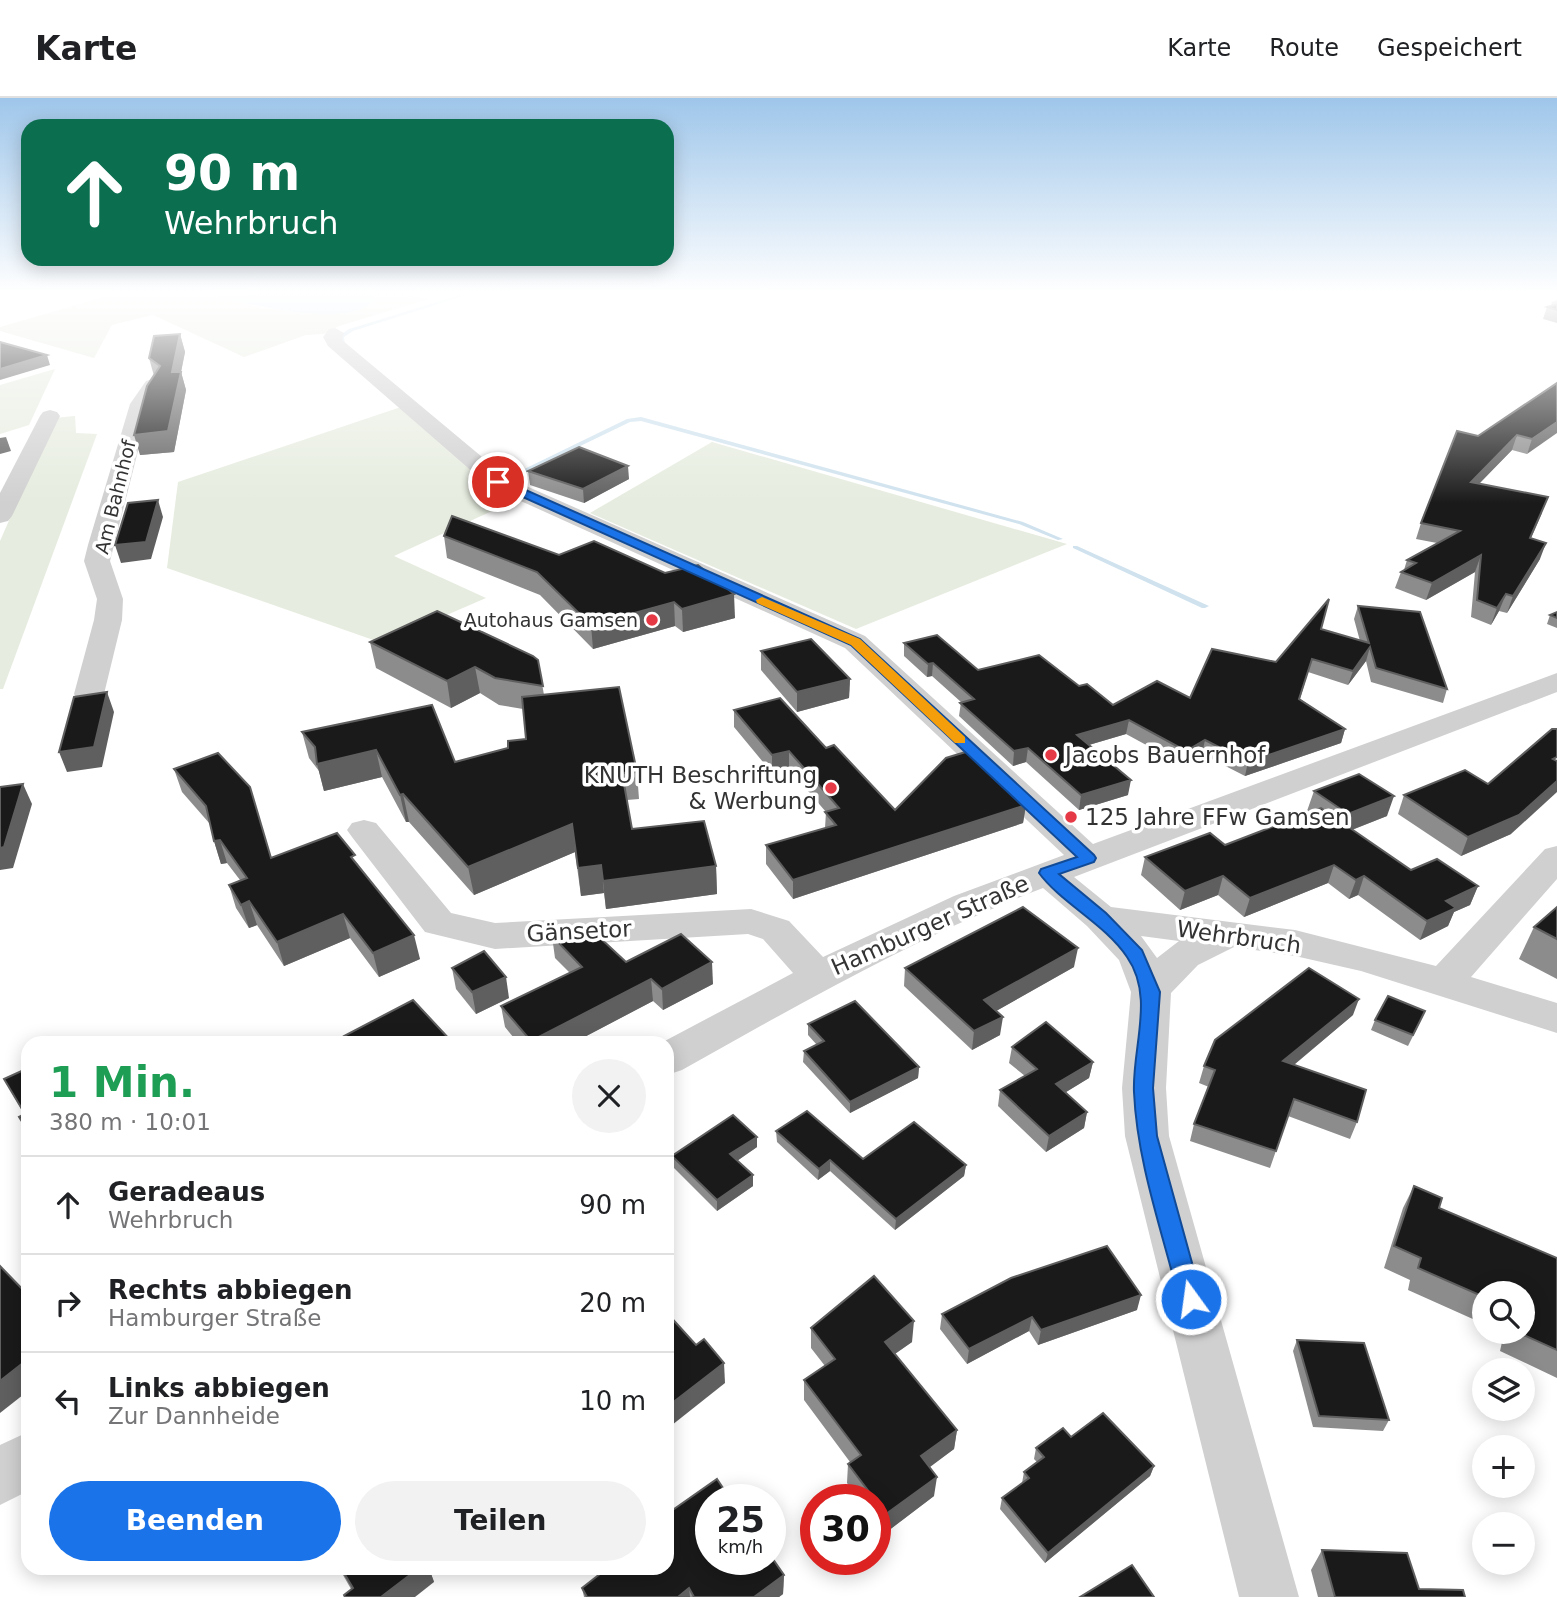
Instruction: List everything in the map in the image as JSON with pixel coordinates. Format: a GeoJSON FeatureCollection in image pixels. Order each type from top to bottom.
{"type":"FeatureCollection","features":[{"type":"Feature","properties":{"kind":"street"},"geometry":{"type":"LineString","coordinates":[[359,363],[498,482],[855,642],[1088,858]]}},
{"type":"Feature","properties":{"kind":"street","name":"Am Bahnhof"},"geometry":{"type":"LineString","coordinates":[[89,694],[108,620],[110,599],[97,561],[100,545],[139,404],[153,386]]}},
{"type":"Feature","properties":{"kind":"street"},"geometry":{"type":"LineString","coordinates":[[0,516],[50,416]]}},
{"type":"Feature","properties":{"kind":"street","name":"Hamburger Straße"},"geometry":{"type":"LineString","coordinates":[[674,1055],[818,976],[967,904],[1549,693]]}},
{"type":"Feature","properties":{"kind":"street","name":"Gänsetor"},"geometry":{"type":"LineString","coordinates":[[364,830],[438,923],[495,936],[751,921],[776,930],[818,976]]}},
{"type":"Feature","properties":{"kind":"street"},"geometry":{"type":"LineString","coordinates":[[1443,983],[1557,857]]}},
{"type":"Feature","properties":{"kind":"street","name":"Wehrbruch"},"geometry":{"type":"LineString","coordinates":[[1047,873],[1100,917],[1134,924],[1295,943],[1443,983],[1557,1018]]}},
{"type":"Feature","properties":{"kind":"street"},"geometry":{"type":"LineString","coordinates":[[1100,917],[1136,955],[1151,992],[1144,1088],[1147,1136],[1269,1597]]}},
{"type":"Feature","properties":{"kind":"street"},"geometry":{"type":"LineString","coordinates":[[1151,992],[1169,965],[1196,947],[1231,934]]}},
{"type":"Feature","properties":{"kind":"street"},"geometry":{"type":"LineString","coordinates":[[0,1477],[21,1464]]}},
{"type":"Feature","properties":{"kind":"shaded area"},"geometry":{"type":"Polygon","coordinates":[[[55,369],[29,425],[0,434],[0,385],[55,369]]]}},
{"type":"Feature","properties":{"kind":"shaded area"},"geometry":{"type":"Polygon","coordinates":[[[401,407],[516,500],[394,556],[486,598],[382,643],[167,568],[178,482],[401,407]]]}},
{"type":"Feature","properties":{"kind":"shaded area"},"geometry":{"type":"Polygon","coordinates":[[[75,416],[76,433],[97,434],[3,689],[0,689],[0,541],[54,418],[75,416]]]}},
{"type":"Feature","properties":{"kind":"shaded area"},"geometry":{"type":"Polygon","coordinates":[[[712,442],[1067,544],[856,629],[590,513],[712,442]]]}},
{"type":"Feature","properties":{"kind":"building"},"geometry":{"type":"Polygon","coordinates":[[[0,363],[20,363],[0,369],[0,363]]]}},
{"type":"Feature","properties":{"kind":"building"},"geometry":{"type":"Polygon","coordinates":[[[156,363],[174,363],[172,372],[181,372],[168,431],[134,435],[147,386],[160,366],[156,363]]]}},
{"type":"Feature","properties":{"kind":"building"},"geometry":{"type":"Polygon","coordinates":[[[1557,383],[1557,422],[1532,439],[1517,435],[1471,482],[1548,497],[1530,538],[1546,543],[1513,596],[1506,594],[1497,608],[1477,600],[1481,555],[1432,583],[1401,572],[1416,563],[1407,560],[1460,531],[1421,523],[1457,431],[1478,436],[1557,383]]]}},
{"type":"Feature","properties":{"kind":"building"},"geometry":{"type":"Polygon","coordinates":[[[579,447],[628,466],[583,489],[528,471],[579,447]]]}},
{"type":"Feature","properties":{"kind":"building"},"geometry":{"type":"Polygon","coordinates":[[[158,500],[146,542],[115,545],[128,503],[158,500]]]}},
{"type":"Feature","properties":{"kind":"building"},"geometry":{"type":"Polygon","coordinates":[[[452,516],[559,555],[594,541],[665,573],[698,565],[734,594],[682,609],[674,602],[591,625],[537,572],[444,536],[452,516]]]}},
{"type":"Feature","properties":{"kind":"building"},"geometry":{"type":"Polygon","coordinates":[[[1329,599],[1321,629],[1369,643],[1358,606],[1420,612],[1447,689],[1376,668],[1370,647],[1353,671],[1312,659],[1299,699],[1345,729],[1248,762],[1205,740],[1186,751],[1129,720],[1077,735],[1131,780],[1081,795],[1028,748],[1014,751],[960,703],[974,699],[933,663],[928,664],[904,643],[937,635],[978,670],[1039,655],[1079,686],[1087,684],[1113,705],[1157,681],[1190,698],[1212,649],[1276,662],[1329,599]]]}},
{"type":"Feature","properties":{"kind":"building"},"geometry":{"type":"Polygon","coordinates":[[[437,611],[533,656],[538,660],[543,686],[495,678],[475,667],[447,681],[370,642],[437,611]]]}},
{"type":"Feature","properties":{"kind":"building"},"geometry":{"type":"Polygon","coordinates":[[[811,639],[850,679],[797,692],[761,651],[811,639]]]}},
{"type":"Feature","properties":{"kind":"building"},"geometry":{"type":"Polygon","coordinates":[[[619,687],[637,772],[622,773],[632,829],[704,821],[716,866],[603,881],[601,865],[578,868],[572,824],[468,867],[403,794],[400,795],[376,750],[317,764],[315,747],[302,732],[432,705],[455,762],[508,748],[508,741],[526,739],[522,697],[619,687]]]}},
{"type":"Feature","properties":{"kind":"building"},"geometry":{"type":"Polygon","coordinates":[[[107,692],[94,747],[59,752],[74,697],[107,692]]]}},
{"type":"Feature","properties":{"kind":"building"},"geometry":{"type":"Polygon","coordinates":[[[780,698],[826,748],[834,745],[895,810],[946,758],[969,751],[1026,805],[793,880],[766,845],[836,825],[825,812],[839,808],[789,751],[772,755],[734,710],[780,698]]]}},
{"type":"Feature","properties":{"kind":"building"},"geometry":{"type":"Polygon","coordinates":[[[1552,729],[1557,729],[1557,757],[1553,759],[1557,761],[1557,781],[1519,815],[1468,837],[1404,795],[1465,770],[1488,784],[1552,729]]]}},
{"type":"Feature","properties":{"kind":"building"},"geometry":{"type":"Polygon","coordinates":[[[218,753],[250,787],[271,858],[337,833],[355,855],[351,857],[414,935],[373,953],[343,914],[277,942],[249,901],[241,905],[229,885],[247,878],[220,840],[214,841],[206,806],[174,769],[218,753]]]}},
{"type":"Feature","properties":{"kind":"building"},"geometry":{"type":"Polygon","coordinates":[[[1359,774],[1394,796],[1348,814],[1314,791],[1359,774]]]}},
{"type":"Feature","properties":{"kind":"building"},"geometry":{"type":"Polygon","coordinates":[[[23,784],[4,847],[0,848],[0,787],[23,784]]]}},
{"type":"Feature","properties":{"kind":"building"},"geometry":{"type":"Polygon","coordinates":[[[1321,808],[1411,870],[1437,859],[1478,886],[1446,901],[1456,908],[1427,921],[1364,876],[1356,880],[1334,865],[1250,898],[1223,876],[1185,891],[1145,857],[1210,833],[1225,845],[1321,808]]]}},
{"type":"Feature","properties":{"kind":"building"},"geometry":{"type":"Polygon","coordinates":[[[1023,907],[1078,948],[984,1000],[1003,1017],[974,1031],[905,968],[1023,907]]]}},
{"type":"Feature","properties":{"kind":"building"},"geometry":{"type":"Polygon","coordinates":[[[1557,907],[1557,939],[1534,927],[1557,907]]]}},
{"type":"Feature","properties":{"kind":"building"},"geometry":{"type":"Polygon","coordinates":[[[681,934],[712,962],[662,989],[651,979],[541,1036],[527,1036],[501,1006],[582,967],[552,936],[597,935],[626,962],[681,934]]]}},
{"type":"Feature","properties":{"kind":"building"},"geometry":{"type":"Polygon","coordinates":[[[484,951],[506,977],[472,992],[452,968],[484,951]]]}},
{"type":"Feature","properties":{"kind":"building"},"geometry":{"type":"Polygon","coordinates":[[[1309,968],[1359,999],[1283,1061],[1366,1090],[1357,1122],[1294,1099],[1276,1151],[1194,1124],[1215,1070],[1204,1066],[1215,1040],[1309,968]]]}},
{"type":"Feature","properties":{"kind":"building"},"geometry":{"type":"Polygon","coordinates":[[[1388,996],[1425,1011],[1413,1035],[1375,1020],[1388,996]]]}},
{"type":"Feature","properties":{"kind":"building"},"geometry":{"type":"Polygon","coordinates":[[[413,1000],[446,1036],[344,1036],[413,1000]]]}},
{"type":"Feature","properties":{"kind":"building"},"geometry":{"type":"Polygon","coordinates":[[[855,1001],[919,1067],[850,1102],[804,1051],[824,1041],[808,1024],[855,1001]]]}},
{"type":"Feature","properties":{"kind":"building"},"geometry":{"type":"Polygon","coordinates":[[[1046,1022],[1093,1062],[1056,1084],[1087,1112],[1049,1136],[1000,1090],[1037,1069],[1012,1047],[1046,1022]]]}},
{"type":"Feature","properties":{"kind":"building"},"geometry":{"type":"Polygon","coordinates":[[[21,1071],[21,1107],[4,1079],[21,1071]]]}},
{"type":"Feature","properties":{"kind":"building"},"geometry":{"type":"Polygon","coordinates":[[[807,1111],[863,1159],[914,1122],[966,1165],[896,1219],[830,1160],[819,1169],[776,1131],[807,1111]]]}},
{"type":"Feature","properties":{"kind":"building"},"geometry":{"type":"Polygon","coordinates":[[[733,1115],[757,1137],[730,1154],[753,1175],[717,1200],[674,1158],[674,1155],[733,1115]]]}},
{"type":"Feature","properties":{"kind":"building"},"geometry":{"type":"Polygon","coordinates":[[[1414,1186],[1442,1198],[1439,1208],[1557,1258],[1557,1350],[1535,1340],[1535,1281],[1472,1281],[1472,1292],[1418,1268],[1421,1258],[1394,1246],[1414,1186]]]}},
{"type":"Feature","properties":{"kind":"building"},"geometry":{"type":"Polygon","coordinates":[[[1107,1246],[1141,1295],[1041,1330],[1032,1317],[969,1349],[942,1314],[1011,1278],[1107,1246]]]}},
{"type":"Feature","properties":{"kind":"building"},"geometry":{"type":"Polygon","coordinates":[[[0,1266],[21,1288],[21,1364],[0,1381],[0,1266]]]}},
{"type":"Feature","properties":{"kind":"building"},"geometry":{"type":"Polygon","coordinates":[[[874,1276],[914,1321],[885,1342],[957,1430],[921,1456],[937,1477],[891,1510],[891,1484],[863,1484],[848,1464],[861,1455],[804,1380],[835,1359],[811,1328],[874,1276]]]}},
{"type":"Feature","properties":{"kind":"building"},"geometry":{"type":"Polygon","coordinates":[[[674,1321],[696,1345],[704,1339],[724,1363],[674,1402],[674,1321]]]}},
{"type":"Feature","properties":{"kind":"building"},"geometry":{"type":"Polygon","coordinates":[[[1297,1340],[1364,1343],[1389,1420],[1319,1416],[1297,1340]]]}},
{"type":"Feature","properties":{"kind":"building"},"geometry":{"type":"Polygon","coordinates":[[[1103,1413],[1154,1466],[1048,1553],[1002,1498],[1029,1478],[1024,1472],[1044,1457],[1036,1448],[1063,1428],[1071,1437],[1103,1413]]]}},
{"type":"Feature","properties":{"kind":"building"},"geometry":{"type":"Polygon","coordinates":[[[695,1494],[695,1575],[784,1575],[754,1597],[694,1597],[689,1588],[678,1597],[587,1597],[582,1588],[599,1575],[674,1575],[674,1509],[695,1494]]]}},
{"type":"Feature","properties":{"kind":"building"},"geometry":{"type":"Polygon","coordinates":[[[1322,1550],[1407,1553],[1419,1589],[1463,1590],[1465,1597],[1335,1597],[1322,1550]]]}},
{"type":"Feature","properties":{"kind":"building"},"geometry":{"type":"Polygon","coordinates":[[[1132,1565],[1154,1597],[1080,1597],[1132,1565]]]}},
{"type":"Feature","properties":{"kind":"building"},"geometry":{"type":"Polygon","coordinates":[[[345,1575],[410,1575],[381,1597],[345,1597],[353,1588],[345,1575]]]}},
{"type":"Feature","properties":{"kind":"waterway"},"geometry":{"type":"LineString","coordinates":[[497,471],[507,478],[514,476],[629,420],[641,419],[1021,523],[1060,539]]}},
{"type":"Feature","properties":{"kind":"waterway"},"geometry":{"type":"LineString","coordinates":[[1075,547],[1205,606]]}},
{"type":"Feature","properties":{"kind":"slow traffic"},"geometry":{"type":"LineString","coordinates":[[762,600],[855,642],[960,740]]}},
{"type":"Feature","properties":{"kind":"place","name":"Autohaus Gamsen"},"geometry":{"type":"Point","coordinates":[652,620]}},
{"type":"Feature","properties":{"kind":"place","name":"Jacobs Bauernhof"},"geometry":{"type":"Point","coordinates":[1051,755]}},
{"type":"Feature","properties":{"kind":"place","name":"KNUTH Beschriftung & Werbung"},"geometry":{"type":"Point","coordinates":[831,788]}},
{"type":"Feature","properties":{"kind":"place","name":"125 Jahre FFw Gamsen"},"geometry":{"type":"Point","coordinates":[1071,817]}},
{"type":"Feature","properties":{"kind":"route"},"geometry":{"type":"LineString","coordinates":[[498,482],[855,642],[1088,858],[1047,873],[1100,917],[1136,955],[1151,992],[1144,1088],[1147,1136],[1191,1299]]}}]}
